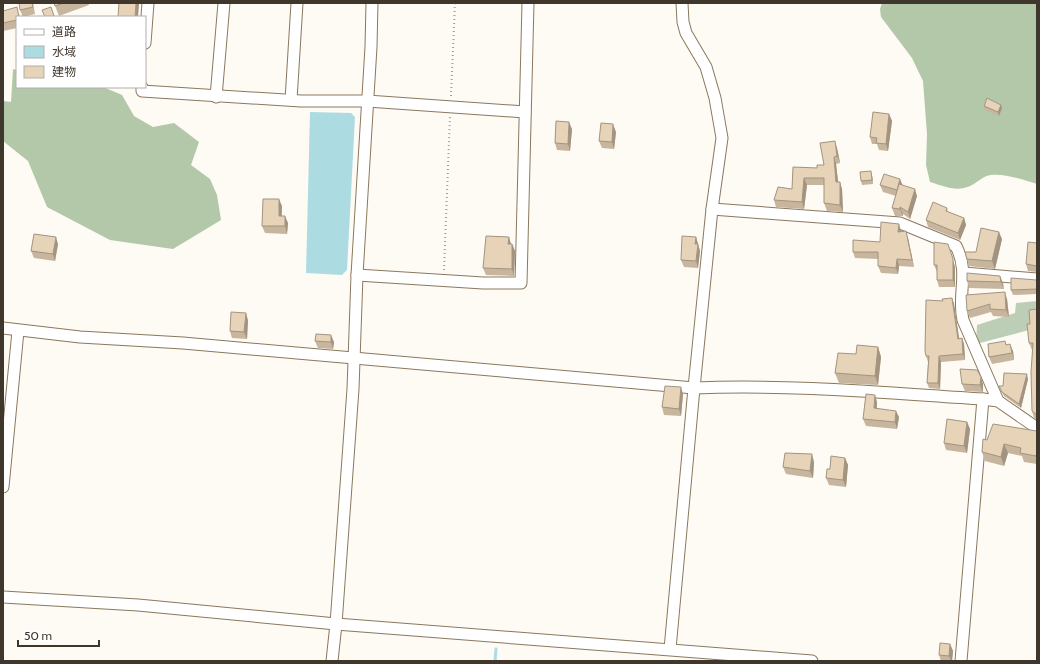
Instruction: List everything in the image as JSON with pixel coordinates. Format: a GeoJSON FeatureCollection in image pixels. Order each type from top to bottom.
{"type":"FeatureCollection","features":[{"type":"Feature","properties":{"kind":"street"},"geometry":{"type":"LineString","coordinates":[[146,29],[148,3]]}},
{"type":"Feature","properties":{"kind":"street"},"geometry":{"type":"LineString","coordinates":[[216,97],[224,3]]}},
{"type":"Feature","properties":{"kind":"street"},"geometry":{"type":"LineString","coordinates":[[291,100],[297,3]]}},
{"type":"Feature","properties":{"kind":"street"},"geometry":{"type":"LineString","coordinates":[[332,661],[336,624],[354,358],[367,101],[372,47],[372,3]]}},
{"type":"Feature","properties":{"kind":"street"},"geometry":{"type":"LineString","coordinates":[[357,275],[483,283],[521,283],[528,3]]}},
{"type":"Feature","properties":{"kind":"street"},"geometry":{"type":"LineString","coordinates":[[670,649],[712,209],[722,138],[715,98],[706,67],[686,33],[683,22],[682,3]]}},
{"type":"Feature","properties":{"kind":"street"},"geometry":{"type":"LineString","coordinates":[[142,88],[142,91],[216,97],[367,101],[526,112]]}},
{"type":"Feature","properties":{"kind":"street"},"geometry":{"type":"LineString","coordinates":[[712,209],[900,223],[956,246],[962,258],[964,272],[961,311],[963,320],[998,401]]}},
{"type":"Feature","properties":{"kind":"street"},"geometry":{"type":"LineString","coordinates":[[964,272],[1037,279]]}},
{"type":"Feature","properties":{"kind":"street"},"geometry":{"type":"LineString","coordinates":[[3,328],[18,331],[354,358],[694,388],[732,387],[822,390],[983,399],[998,401],[1037,428]]}},
{"type":"Feature","properties":{"kind":"street"},"geometry":{"type":"LineString","coordinates":[[3,487],[18,331]]}},
{"type":"Feature","properties":{"kind":"street"},"geometry":{"type":"LineString","coordinates":[[962,661],[983,399]]}},
{"type":"Feature","properties":{"kind":"street"},"geometry":{"type":"LineString","coordinates":[[3,597],[138,604],[336,624],[812,661]]}},
{"type":"Feature","properties":{"kind":"path"},"geometry":{"type":"LineString","coordinates":[[443,281],[455,3]]}},
{"type":"Feature","properties":{"kind":"green space"},"geometry":{"type":"Polygon","coordinates":[[[882,3],[1037,3],[1037,184],[1002,175],[991,175],[972,185],[956,189],[930,182],[926,165],[927,134],[923,81],[912,58],[881,17],[880,9],[882,3]]]}},
{"type":"Feature","properties":{"kind":"green space"},"geometry":{"type":"Polygon","coordinates":[[[13,69],[16,70],[16,88],[105,88],[122,95],[134,116],[153,127],[174,123],[199,142],[191,165],[210,179],[217,195],[221,220],[173,249],[110,240],[47,207],[28,161],[3,141],[3,101],[11,102],[13,69]]]}},
{"type":"Feature","properties":{"kind":"green space"},"geometry":{"type":"Polygon","coordinates":[[[1037,301],[1037,316],[1029,330],[976,344],[977,325],[1015,313],[1016,303],[1037,301]]]}},
{"type":"Feature","properties":{"kind":"water"},"geometry":{"type":"Polygon","coordinates":[[[310,112],[351,113],[355,117],[347,270],[342,275],[306,273],[310,112]]]}},
{"type":"Feature","properties":{"kind":"building"},"geometry":{"type":"Polygon","coordinates":[[[19,3],[32,3],[33,7],[20,10],[19,3]]]}},
{"type":"Feature","properties":{"kind":"building"},"geometry":{"type":"Polygon","coordinates":[[[54,3],[64,3],[55,6],[54,3]]]}},
{"type":"Feature","properties":{"kind":"building"},"geometry":{"type":"Polygon","coordinates":[[[119,3],[136,3],[135,16],[118,16],[119,3]]]}},
{"type":"Feature","properties":{"kind":"building"},"geometry":{"type":"Polygon","coordinates":[[[17,7],[19,16],[16,16],[16,20],[3,23],[3,11],[17,7]]]}},
{"type":"Feature","properties":{"kind":"building"},"geometry":{"type":"Polygon","coordinates":[[[51,7],[54,16],[45,16],[42,10],[51,7]]]}},
{"type":"Feature","properties":{"kind":"building"},"geometry":{"type":"Polygon","coordinates":[[[987,98],[1001,105],[998,112],[984,106],[987,98]]]}},
{"type":"Feature","properties":{"kind":"building"},"geometry":{"type":"Polygon","coordinates":[[[873,112],[889,114],[886,144],[876,143],[877,138],[870,137],[873,112]]]}},
{"type":"Feature","properties":{"kind":"building"},"geometry":{"type":"Polygon","coordinates":[[[556,121],[569,122],[568,144],[555,143],[556,121]]]}},
{"type":"Feature","properties":{"kind":"building"},"geometry":{"type":"Polygon","coordinates":[[[601,123],[613,124],[612,142],[599,141],[601,123]]]}},
{"type":"Feature","properties":{"kind":"building"},"geometry":{"type":"Polygon","coordinates":[[[835,141],[837,156],[834,157],[836,182],[840,182],[840,205],[824,203],[824,178],[804,178],[802,202],[774,200],[778,187],[792,189],[793,167],[817,168],[817,165],[824,165],[820,143],[835,141]]]}},
{"type":"Feature","properties":{"kind":"building"},"geometry":{"type":"Polygon","coordinates":[[[871,171],[872,180],[861,181],[860,172],[871,171]]]}},
{"type":"Feature","properties":{"kind":"building"},"geometry":{"type":"Polygon","coordinates":[[[884,174],[900,179],[897,190],[880,185],[884,174]]]}},
{"type":"Feature","properties":{"kind":"building"},"geometry":{"type":"Polygon","coordinates":[[[899,184],[915,189],[908,212],[900,207],[900,209],[892,208],[899,184]]]}},
{"type":"Feature","properties":{"kind":"building"},"geometry":{"type":"Polygon","coordinates":[[[263,199],[279,199],[279,216],[285,216],[285,226],[262,226],[263,199]]]}},
{"type":"Feature","properties":{"kind":"building"},"geometry":{"type":"Polygon","coordinates":[[[933,202],[947,208],[946,211],[964,218],[958,233],[926,220],[933,202]]]}},
{"type":"Feature","properties":{"kind":"building"},"geometry":{"type":"Polygon","coordinates":[[[881,222],[899,224],[898,232],[906,231],[912,260],[897,259],[896,268],[878,266],[878,252],[853,252],[853,240],[880,242],[881,222]]]}},
{"type":"Feature","properties":{"kind":"building"},"geometry":{"type":"Polygon","coordinates":[[[981,228],[999,232],[992,261],[967,259],[965,252],[976,252],[981,228]]]}},
{"type":"Feature","properties":{"kind":"building"},"geometry":{"type":"Polygon","coordinates":[[[34,234],[56,237],[53,254],[31,251],[34,234]]]}},
{"type":"Feature","properties":{"kind":"building"},"geometry":{"type":"Polygon","coordinates":[[[486,236],[509,237],[508,244],[512,244],[512,269],[483,268],[486,236]]]}},
{"type":"Feature","properties":{"kind":"building"},"geometry":{"type":"Polygon","coordinates":[[[682,236],[696,237],[695,244],[698,244],[696,261],[681,260],[682,236]]]}},
{"type":"Feature","properties":{"kind":"building"},"geometry":{"type":"Polygon","coordinates":[[[934,242],[948,244],[953,259],[953,280],[937,280],[937,265],[934,265],[934,242]]]}},
{"type":"Feature","properties":{"kind":"building"},"geometry":{"type":"Polygon","coordinates":[[[1028,242],[1037,243],[1037,266],[1026,264],[1028,242]]]}},
{"type":"Feature","properties":{"kind":"building"},"geometry":{"type":"Polygon","coordinates":[[[967,273],[1000,276],[1001,282],[967,281],[967,273]]]}},
{"type":"Feature","properties":{"kind":"building"},"geometry":{"type":"Polygon","coordinates":[[[1011,278],[1037,280],[1037,289],[1011,290],[1011,278]]]}},
{"type":"Feature","properties":{"kind":"building"},"geometry":{"type":"Polygon","coordinates":[[[1005,292],[1006,310],[990,309],[990,304],[967,311],[966,295],[1005,292]]]}},
{"type":"Feature","properties":{"kind":"building"},"geometry":{"type":"Polygon","coordinates":[[[952,298],[958,339],[962,338],[963,354],[939,356],[938,383],[927,383],[929,356],[926,356],[925,351],[926,300],[943,301],[942,299],[952,298]]]}},
{"type":"Feature","properties":{"kind":"building"},"geometry":{"type":"Polygon","coordinates":[[[1037,309],[1037,415],[1032,411],[1031,372],[1033,343],[1029,343],[1027,324],[1030,324],[1029,310],[1037,309]]]}},
{"type":"Feature","properties":{"kind":"building"},"geometry":{"type":"Polygon","coordinates":[[[231,312],[246,313],[244,332],[230,331],[231,312]]]}},
{"type":"Feature","properties":{"kind":"building"},"geometry":{"type":"Polygon","coordinates":[[[316,334],[331,335],[331,342],[315,341],[316,334]]]}},
{"type":"Feature","properties":{"kind":"building"},"geometry":{"type":"Polygon","coordinates":[[[1005,341],[1006,345],[1010,344],[1012,353],[989,357],[988,344],[1005,341]]]}},
{"type":"Feature","properties":{"kind":"building"},"geometry":{"type":"Polygon","coordinates":[[[857,345],[878,347],[875,376],[835,373],[838,353],[856,354],[857,345]]]}},
{"type":"Feature","properties":{"kind":"building"},"geometry":{"type":"Polygon","coordinates":[[[960,369],[977,370],[981,377],[980,385],[962,384],[960,369]]]}},
{"type":"Feature","properties":{"kind":"building"},"geometry":{"type":"Polygon","coordinates":[[[1004,373],[1027,374],[1019,404],[1002,392],[999,386],[1003,386],[1004,373]]]}},
{"type":"Feature","properties":{"kind":"building"},"geometry":{"type":"Polygon","coordinates":[[[665,386],[681,387],[679,409],[662,407],[665,386]]]}},
{"type":"Feature","properties":{"kind":"building"},"geometry":{"type":"Polygon","coordinates":[[[866,394],[875,395],[874,408],[896,411],[895,422],[863,419],[866,394]]]}},
{"type":"Feature","properties":{"kind":"building"},"geometry":{"type":"Polygon","coordinates":[[[947,419],[967,422],[964,446],[944,443],[947,419]]]}},
{"type":"Feature","properties":{"kind":"building"},"geometry":{"type":"Polygon","coordinates":[[[993,424],[1037,431],[1036,456],[1020,453],[1021,448],[1004,444],[1001,457],[982,452],[983,439],[987,440],[993,424]]]}},
{"type":"Feature","properties":{"kind":"building"},"geometry":{"type":"Polygon","coordinates":[[[785,453],[812,454],[810,471],[783,467],[785,453]]]}},
{"type":"Feature","properties":{"kind":"building"},"geometry":{"type":"Polygon","coordinates":[[[831,456],[845,458],[843,480],[826,478],[827,469],[830,469],[831,456]]]}},
{"type":"Feature","properties":{"kind":"building"},"geometry":{"type":"Polygon","coordinates":[[[940,643],[950,644],[949,656],[939,655],[940,643]]]}},
{"type":"Feature","properties":{"kind":"waterway"},"geometry":{"type":"LineString","coordinates":[[495,661],[496,649]]}}]}
